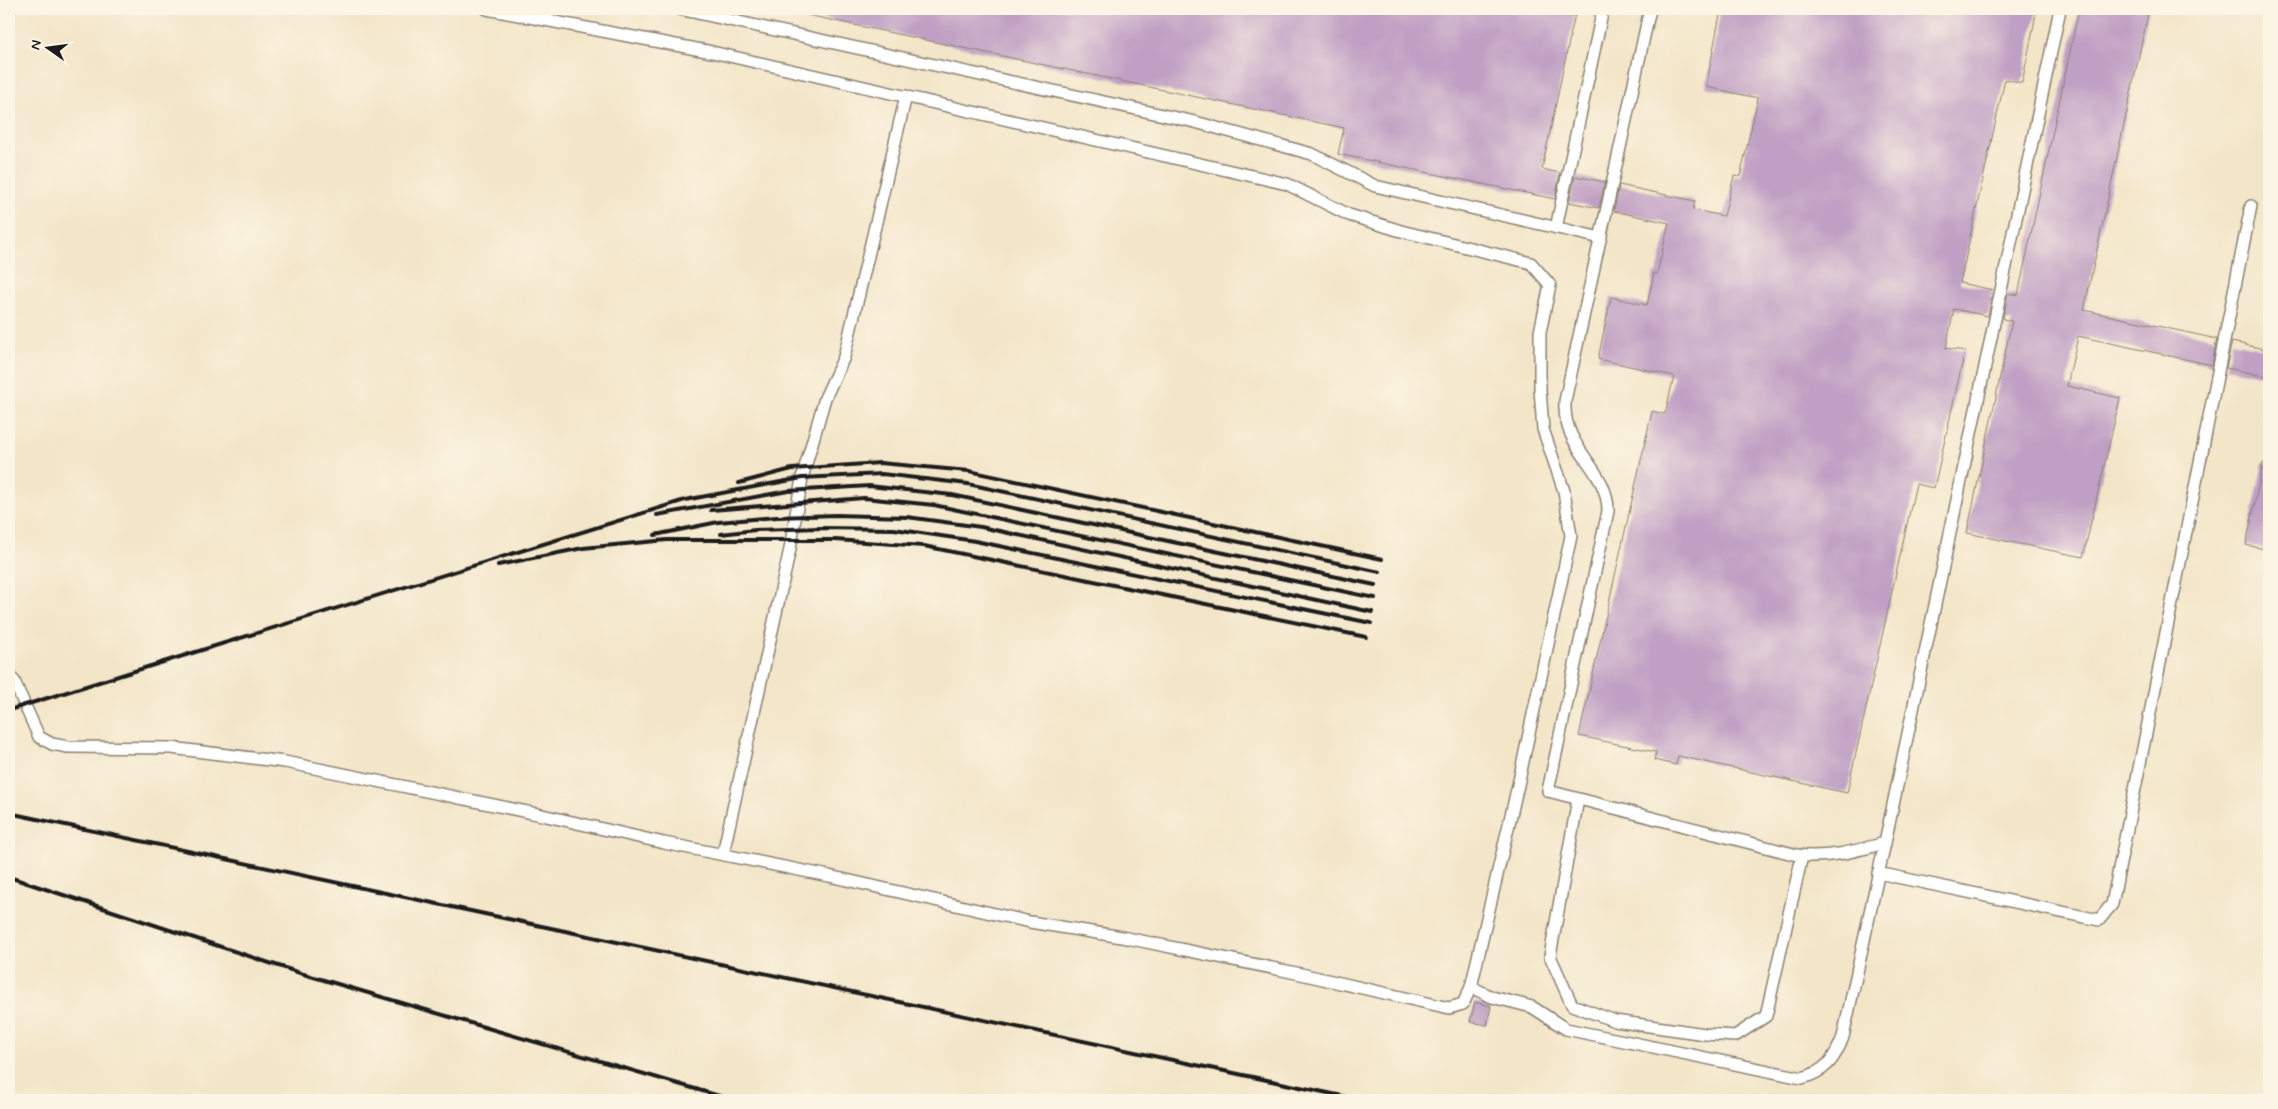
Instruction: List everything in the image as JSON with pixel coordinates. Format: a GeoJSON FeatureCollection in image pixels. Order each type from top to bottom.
{"type":"FeatureCollection","features":[{"type":"Feature","properties":{"kind":"lane"},"geometry":{"type":"LineString","coordinates":[[9,676],[14,681],[40,737],[52,744],[68,747],[171,748],[285,762],[912,894],[1030,922],[1122,937],[1301,974],[1449,1008],[1463,1004],[1471,986],[1518,784],[1571,536],[1564,491],[1543,428],[1540,388],[1540,332],[1550,284],[1531,263],[1401,231],[1349,215],[1287,184],[712,52],[487,9]]}},
{"type":"Feature","properties":{"kind":"lane"},"geometry":{"type":"LineString","coordinates":[[679,9],[1195,122],[1312,154],[1375,186],[1601,238]]}},
{"type":"Feature","properties":{"kind":"lane"},"geometry":{"type":"LineString","coordinates":[[1556,228],[1603,9]]}},
{"type":"Feature","properties":{"kind":"lane"},"geometry":{"type":"LineString","coordinates":[[1650,9],[1565,401],[1564,416],[1572,441],[1605,490],[1608,511],[1548,791],[1802,856],[1818,857],[1848,853],[1885,843]]}},
{"type":"Feature","properties":{"kind":"lane"},"geometry":{"type":"LineString","coordinates":[[1471,986],[1492,997],[1532,1007],[1566,1028],[1802,1078],[1816,1074],[1827,1066],[1837,1053],[1843,1037],[1885,843],[2060,9]]}},
{"type":"Feature","properties":{"kind":"lane"},"geometry":{"type":"LineString","coordinates":[[724,854],[788,559],[802,478],[825,398],[844,357],[906,96]]}},
{"type":"Feature","properties":{"kind":"lane"},"geometry":{"type":"LineString","coordinates":[[1878,873],[2099,920],[2112,904],[2251,206]]}},
{"type":"Feature","properties":{"kind":"lane"},"geometry":{"type":"LineString","coordinates":[[1578,799],[1550,956],[1572,1005],[1615,1021],[1705,1034],[1735,1036],[1766,1016],[1802,856]]}},
{"type":"Feature","properties":{"kind":"building"},"geometry":{"type":"Polygon","coordinates":[[[807,9],[1576,9],[1542,169],[1560,173],[1555,199],[1338,154],[1344,128],[807,15],[807,9]]]}},
{"type":"Feature","properties":{"kind":"building"},"geometry":{"type":"Polygon","coordinates":[[[1721,9],[2037,9],[2022,83],[2005,79],[1960,283],[1993,290],[1988,316],[1954,309],[1946,348],[1965,351],[1934,488],[1916,484],[1847,793],[1678,756],[1676,765],[1654,760],[1656,752],[1579,736],[1652,411],[1665,414],[1674,376],[1598,359],[1611,297],[1647,305],[1654,273],[1657,274],[1669,223],[1614,211],[1619,185],[1695,201],[1693,210],[1724,216],[1734,176],[1740,177],[1758,98],[1706,87],[1721,9]]]}},
{"type":"Feature","properties":{"kind":"building"},"geometry":{"type":"Polygon","coordinates":[[[2079,9],[2149,9],[2084,310],[2217,339],[2212,365],[2078,336],[2067,386],[2120,398],[2083,557],[1967,533],[2012,321],[2003,319],[2008,293],[2018,295],[2079,9]]]}},
{"type":"Feature","properties":{"kind":"building"},"geometry":{"type":"Polygon","coordinates":[[[1575,176],[1605,182],[1599,208],[1569,202],[1575,176]]]}},
{"type":"Feature","properties":{"kind":"building"},"geometry":{"type":"Polygon","coordinates":[[[2232,342],[2269,350],[2269,377],[2226,368],[2232,342]]]}},
{"type":"Feature","properties":{"kind":"building"},"geometry":{"type":"Polygon","coordinates":[[[2263,463],[2269,464],[2269,550],[2246,545],[2263,463]]]}},
{"type":"Feature","properties":{"kind":"building"},"geometry":{"type":"Polygon","coordinates":[[[1475,1002],[1491,1006],[1487,1025],[1470,1022],[1475,1002]]]}},
{"type":"Feature","properties":{"kind":"railway"},"geometry":{"type":"LineString","coordinates":[[739,483],[792,469],[880,463],[969,471],[1382,559]]}},
{"type":"Feature","properties":{"kind":"railway"},"geometry":{"type":"LineString","coordinates":[[9,710],[685,500],[802,478],[882,474],[968,484],[1380,572]]}},
{"type":"Feature","properties":{"kind":"railway"},"geometry":{"type":"LineString","coordinates":[[657,515],[788,491],[869,486],[952,495],[1375,585]]}},
{"type":"Feature","properties":{"kind":"railway"},"geometry":{"type":"LineString","coordinates":[[711,510],[864,498],[934,505],[1375,598]]}},
{"type":"Feature","properties":{"kind":"railway"},"geometry":{"type":"LineString","coordinates":[[655,535],[718,522],[777,517],[836,515],[907,517],[981,527],[1372,612]]}},
{"type":"Feature","properties":{"kind":"railway"},"geometry":{"type":"LineString","coordinates":[[721,534],[755,530],[820,528],[894,529],[975,541],[1371,623]]}},
{"type":"Feature","properties":{"kind":"railway"},"geometry":{"type":"LineString","coordinates":[[498,565],[583,548],[667,540],[835,540],[924,546],[1366,637]]}},
{"type":"Feature","properties":{"kind":"railway"},"geometry":{"type":"LineString","coordinates":[[9,813],[1361,1100]]}},
{"type":"Feature","properties":{"kind":"railway"},"geometry":{"type":"LineString","coordinates":[[9,877],[300,973],[733,1100]]}}]}
